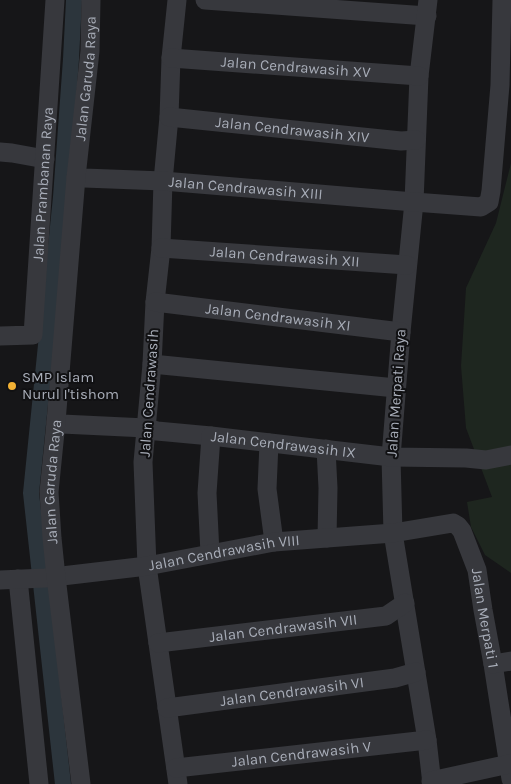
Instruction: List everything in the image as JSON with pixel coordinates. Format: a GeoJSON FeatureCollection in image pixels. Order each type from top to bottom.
{"type":"FeatureCollection","features":[{"type":"Feature","properties":{"kind":"street","name":"Jalan Prambanan Raya"},"geometry":{"type":"LineString","coordinates":[[0,336],[33,336],[55,0]]}},
{"type":"Feature","properties":{"kind":"street","name":"Jalan Garuda Raya"},"geometry":{"type":"LineString","coordinates":[[81,784],[29,579],[52,538],[49,492],[76,177],[90,51],[92,0]]}},
{"type":"Feature","properties":{"kind":"street","name":"Jalan Cendrawasih"},"geometry":{"type":"LineString","coordinates":[[177,0],[163,181],[161,248],[143,462],[147,566],[177,776]]}},
{"type":"Feature","properties":{"kind":"street"},"geometry":{"type":"LineString","coordinates":[[206,0],[427,8]]}},
{"type":"Feature","properties":{"kind":"street"},"geometry":{"type":"LineString","coordinates":[[502,0],[506,28],[505,85]]}},
{"type":"Feature","properties":{"kind":"street","name":"Jalan Merpati Raya"},"geometry":{"type":"LineString","coordinates":[[427,8],[419,76],[414,202],[400,332],[391,457],[393,533],[427,740],[431,782]]}},
{"type":"Feature","properties":{"kind":"street","name":"Jalan Cendrawasih XV"},"geometry":{"type":"LineString","coordinates":[[172,58],[419,76]]}},
{"type":"Feature","properties":{"kind":"street","name":"Jalan Cendrawasih XIII"},"geometry":{"type":"LineString","coordinates":[[76,177],[163,181],[482,206],[489,202],[505,85]]}},
{"type":"Feature","properties":{"kind":"street","name":"Jalan Cendrawasih XIV"},"geometry":{"type":"LineString","coordinates":[[169,117],[416,140]]}},
{"type":"Feature","properties":{"kind":"street"},"geometry":{"type":"LineString","coordinates":[[0,152],[45,159]]}},
{"type":"Feature","properties":{"kind":"street","name":"Jalan Cendrawasih XII"},"geometry":{"type":"LineString","coordinates":[[161,248],[407,265]]}},
{"type":"Feature","properties":{"kind":"street","name":"Jalan Cendrawasih XI"},"geometry":{"type":"LineString","coordinates":[[155,302],[400,332]]}},
{"type":"Feature","properties":{"kind":"street"},"geometry":{"type":"LineString","coordinates":[[152,364],[396,388]]}},
{"type":"Feature","properties":{"kind":"street","name":"Jalan Cendrawasih IX"},"geometry":{"type":"LineString","coordinates":[[56,422],[62,424],[146,428],[156,431],[391,457],[486,460],[511,455]]}},
{"type":"Feature","properties":{"kind":"street"},"geometry":{"type":"LineString","coordinates":[[210,553],[207,492],[212,436]]}},
{"type":"Feature","properties":{"kind":"street"},"geometry":{"type":"LineString","coordinates":[[269,442],[267,489],[274,542]]}},
{"type":"Feature","properties":{"kind":"street"},"geometry":{"type":"LineString","coordinates":[[326,449],[328,488],[327,538]]}},
{"type":"Feature","properties":{"kind":"street","name":"Jalan Merpati 1"},"geometry":{"type":"LineString","coordinates":[[393,533],[453,523],[462,531],[477,570],[482,610],[502,662],[510,772]]}},
{"type":"Feature","properties":{"kind":"street","name":"Jalan Cendrawasih VIII"},"geometry":{"type":"LineString","coordinates":[[29,579],[147,566],[274,542],[393,533]]}},
{"type":"Feature","properties":{"kind":"street"},"geometry":{"type":"LineString","coordinates":[[29,579],[39,784]]}},
{"type":"Feature","properties":{"kind":"street","name":"Jalan Cendrawasih VII"},"geometry":{"type":"LineString","coordinates":[[158,643],[386,616],[405,603]]}},
{"type":"Feature","properties":{"kind":"street","name":"Jalan Cendrawasih VI"},"geometry":{"type":"LineString","coordinates":[[167,708],[395,678],[416,672]]}},
{"type":"Feature","properties":{"kind":"street","name":"Jalan Cendrawasih V"},"geometry":{"type":"LineString","coordinates":[[177,776],[427,740]]}},
{"type":"Feature","properties":{"kind":"street"},"geometry":{"type":"LineString","coordinates":[[431,782],[510,772]]}},
{"type":"Feature","properties":{"kind":"shaded area"},"geometry":{"type":"Polygon","coordinates":[[[511,163],[511,573],[485,555],[471,527],[467,502],[492,497],[466,428],[461,366],[466,288],[496,223],[511,163]]]}},
{"type":"Feature","properties":{"kind":"waterway"},"geometry":{"type":"LineString","coordinates":[[63,784],[31,493],[61,197],[74,0]]}},
{"type":"Feature","properties":{"kind":"place","name":"SMP Islam Nurul I'tishom"},"geometry":{"type":"Point","coordinates":[12,386]}}]}
